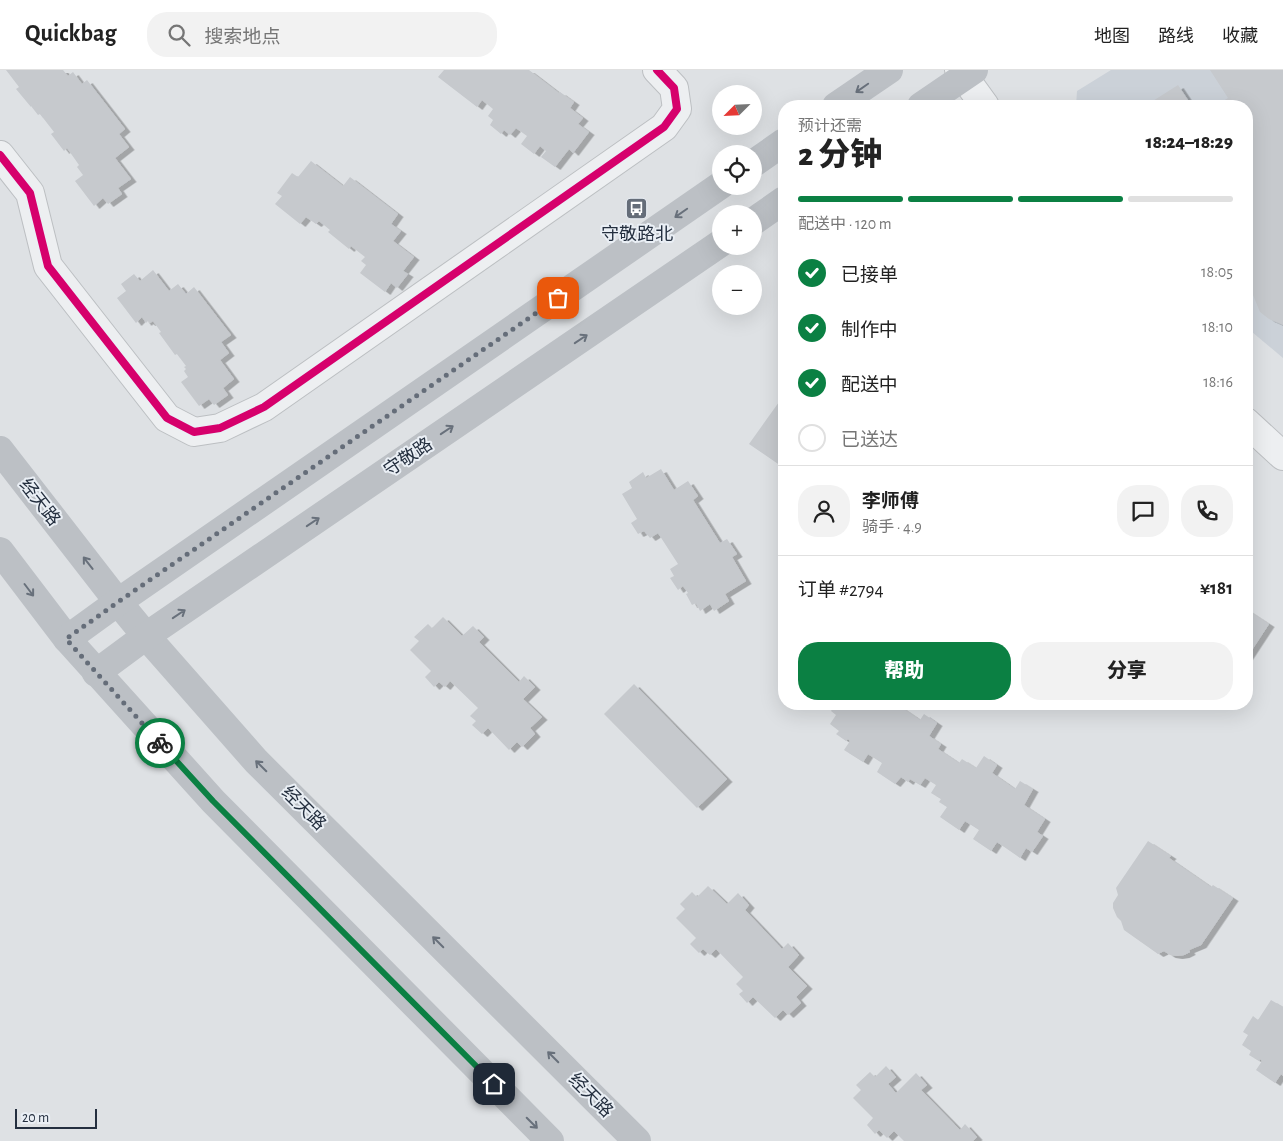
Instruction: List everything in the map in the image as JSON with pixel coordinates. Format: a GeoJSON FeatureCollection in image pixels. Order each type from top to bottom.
{"type":"FeatureCollection","features":[{"type":"Feature","properties":{"kind":"main road"},"geometry":{"type":"LineString","coordinates":[[845,100],[889,70]]}},
{"type":"Feature","properties":{"kind":"main road"},"geometry":{"type":"LineString","coordinates":[[929,100],[966,72]]}},
{"type":"Feature","properties":{"kind":"main road"},"geometry":{"type":"LineString","coordinates":[[762,157],[778,146]]}},
{"type":"Feature","properties":{"kind":"main road"},"geometry":{"type":"LineString","coordinates":[[66,639],[712,191]]}},
{"type":"Feature","properties":{"kind":"main road"},"geometry":{"type":"LineString","coordinates":[[762,215],[778,204]]}},
{"type":"Feature","properties":{"kind":"main road","name":"守敬路"},"geometry":{"type":"LineString","coordinates":[[96,672],[712,249]]}},
{"type":"Feature","properties":{"kind":"main road","name":"经天路"},"geometry":{"type":"LineString","coordinates":[[0,450],[118,602],[256,761],[637,1141]]}},
{"type":"Feature","properties":{"kind":"main road"},"geometry":{"type":"LineString","coordinates":[[0,551],[66,639],[213,801],[550,1141]]}},
{"type":"Feature","properties":{"kind":"street"},"geometry":{"type":"LineString","coordinates":[[0,155],[30,193],[48,266],[168,418],[194,432],[220,428],[264,407],[664,128],[677,109],[674,88],[657,70]]}},
{"type":"Feature","properties":{"kind":"street"},"geometry":{"type":"LineString","coordinates":[[966,72],[982,100]]}},
{"type":"Feature","properties":{"kind":"street"},"geometry":{"type":"LineString","coordinates":[[1253,428],[1283,456]]}},
{"type":"Feature","properties":{"kind":"shaded area"},"geometry":{"type":"Polygon","coordinates":[[[1111,70],[1283,70],[1283,358],[1253,333],[1253,100],[1076,100],[1077,91],[1111,70]]]}},
{"type":"Feature","properties":{"kind":"building"},"geometry":{"type":"Polygon","coordinates":[[[6,70],[63,70],[68,76],[73,72],[82,84],[87,80],[125,129],[119,134],[129,147],[115,158],[131,179],[118,188],[122,194],[108,204],[103,198],[94,206],[75,181],[83,175],[77,167],[79,165],[67,148],[64,151],[51,134],[54,132],[16,89],[19,87],[6,70]]]}},
{"type":"Feature","properties":{"kind":"building"},"geometry":{"type":"Polygon","coordinates":[[[444,70],[529,70],[574,102],[570,108],[583,118],[578,124],[589,132],[573,153],[569,149],[555,167],[541,157],[546,151],[540,146],[534,154],[521,144],[527,136],[516,128],[510,135],[504,130],[501,134],[490,125],[493,120],[488,116],[493,109],[482,100],[477,107],[438,77],[444,70]]]}},
{"type":"Feature","properties":{"kind":"building"},"geometry":{"type":"Polygon","coordinates":[[[1210,70],[1283,70],[1283,325],[1269,319],[1260,312],[1253,295],[1253,100],[1225,100],[1228,98],[1210,70]]]}},
{"type":"Feature","properties":{"kind":"building"},"geometry":{"type":"Polygon","coordinates":[[[1178,85],[1188,100],[1154,100],[1178,85]]]}},
{"type":"Feature","properties":{"kind":"building"},"geometry":{"type":"Polygon","coordinates":[[[311,161],[343,186],[350,177],[398,214],[391,224],[401,231],[393,241],[414,257],[403,271],[408,274],[397,288],[391,283],[385,292],[360,273],[366,265],[361,261],[365,257],[351,246],[349,249],[328,232],[330,230],[319,221],[316,224],[306,217],[300,224],[275,204],[282,196],[277,193],[292,173],[298,177],[311,161]]]}},
{"type":"Feature","properties":{"kind":"building"},"geometry":{"type":"Polygon","coordinates":[[[153,270],[169,291],[178,284],[186,294],[194,287],[231,335],[221,342],[229,353],[220,360],[234,379],[223,388],[228,395],[214,405],[209,399],[199,406],[181,382],[188,377],[184,371],[186,366],[177,354],[175,355],[153,321],[146,323],[142,317],[136,323],[117,298],[126,291],[121,284],[134,274],[140,281],[153,270]]]}},
{"type":"Feature","properties":{"kind":"building"},"geometry":{"type":"Polygon","coordinates":[[[778,403],[778,464],[749,444],[778,403]]]}},
{"type":"Feature","properties":{"kind":"building"},"geometry":{"type":"Polygon","coordinates":[[[661,469],[674,490],[688,481],[698,496],[693,500],[720,543],[727,539],[737,554],[732,557],[746,581],[725,594],[729,601],[714,611],[710,604],[700,611],[696,603],[692,605],[686,594],[688,593],[683,586],[678,590],[670,578],[674,576],[670,569],[678,564],[658,533],[650,538],[644,531],[638,534],[631,523],[637,519],[622,494],[632,488],[629,482],[643,472],[646,478],[661,469]]]}},
{"type":"Feature","properties":{"kind":"building"},"geometry":{"type":"Polygon","coordinates":[[[1253,614],[1269,624],[1253,648],[1253,614]]]}},
{"type":"Feature","properties":{"kind":"building"},"geometry":{"type":"Polygon","coordinates":[[[443,617],[462,636],[473,626],[484,637],[479,642],[519,682],[524,676],[535,687],[523,699],[542,717],[530,728],[535,734],[522,747],[517,742],[509,750],[488,728],[482,734],[472,725],[476,721],[470,716],[478,708],[450,681],[445,687],[439,682],[434,687],[425,677],[431,671],[410,650],[419,641],[414,637],[428,624],[432,628],[443,617]]]}},
{"type":"Feature","properties":{"kind":"building"},"geometry":{"type":"Polygon","coordinates":[[[634,684],[727,779],[697,808],[604,714],[634,684]]]}},
{"type":"Feature","properties":{"kind":"building"},"geometry":{"type":"Polygon","coordinates":[[[905,710],[920,720],[924,714],[937,723],[929,736],[941,744],[938,749],[959,763],[962,759],[976,768],[984,756],[997,765],[992,773],[1015,789],[1020,781],[1033,789],[1024,805],[1045,819],[1037,832],[1043,836],[1032,852],[1026,848],[1020,858],[997,842],[991,851],[973,839],[979,830],[965,821],[959,830],[940,817],[947,807],[939,802],[941,799],[931,793],[936,785],[925,778],[920,785],[910,779],[908,782],[901,777],[895,784],[877,772],[882,763],[868,754],[863,762],[844,750],[850,741],[848,739],[846,741],[836,734],[839,731],[830,724],[836,715],[831,711],[905,710]]]}},
{"type":"Feature","properties":{"kind":"building"},"geometry":{"type":"Polygon","coordinates":[[[1148,841],[1211,887],[1213,885],[1233,898],[1201,945],[1189,950],[1190,952],[1184,955],[1170,955],[1164,951],[1158,954],[1124,930],[1113,908],[1113,903],[1118,895],[1116,888],[1148,841]]]}},
{"type":"Feature","properties":{"kind":"building"},"geometry":{"type":"Polygon","coordinates":[[[708,886],[727,904],[738,893],[749,905],[745,910],[782,949],[788,943],[799,955],[788,967],[807,986],[796,997],[801,1003],[788,1015],[783,1010],[775,1018],[753,997],[747,1003],[739,994],[743,991],[736,984],[743,977],[716,949],[710,955],[703,949],[699,953],[690,944],[696,938],[676,918],[685,909],[680,904],[692,892],[697,897],[708,886]]]}},
{"type":"Feature","properties":{"kind":"building"},"geometry":{"type":"Polygon","coordinates":[[[1271,1000],[1283,1007],[1283,1076],[1281,1074],[1275,1083],[1256,1070],[1262,1061],[1249,1055],[1251,1051],[1242,1045],[1248,1035],[1243,1032],[1253,1016],[1258,1020],[1271,1000]]]}},
{"type":"Feature","properties":{"kind":"building"},"geometry":{"type":"Polygon","coordinates":[[[886,1066],[896,1077],[888,1084],[896,1093],[916,1073],[927,1085],[921,1090],[960,1130],[965,1124],[977,1137],[973,1141],[904,1141],[894,1131],[887,1138],[879,1130],[875,1134],[867,1125],[873,1118],[853,1098],[861,1090],[856,1085],[870,1072],[875,1077],[886,1066]]]}},
{"type":"Feature","properties":{"kind":"cycle path"},"geometry":{"type":"LineString","coordinates":[[0,155],[30,193],[48,266],[167,418],[194,432],[220,428],[264,407],[664,127],[677,109],[674,88],[657,70]]}},
{"type":"Feature","properties":{"kind":"way so far"},"geometry":{"type":"LineString","coordinates":[[160,743],[66,639],[558,298]]}},
{"type":"Feature","properties":{"kind":"place","name":"守敬路北"},"geometry":{"type":"Point","coordinates":[637,209]}},
{"type":"Feature","properties":{"kind":"route"},"geometry":{"type":"LineString","coordinates":[[160,743],[213,801],[494,1084]]}}]}
